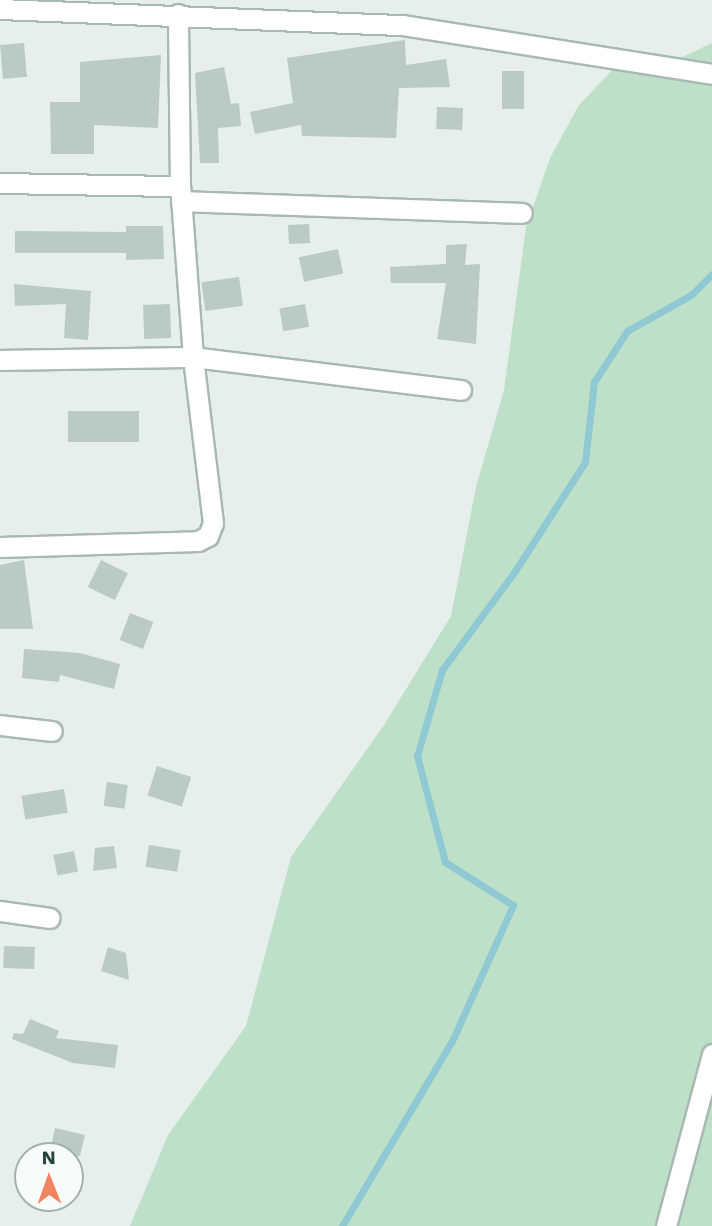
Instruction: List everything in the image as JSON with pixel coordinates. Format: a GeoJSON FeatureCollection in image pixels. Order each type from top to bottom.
{"type":"FeatureCollection","features":[{"type":"Feature","properties":{"kind":"street"},"geometry":{"type":"LineString","coordinates":[[0,9],[403,25],[712,74]]}},
{"type":"Feature","properties":{"kind":"street"},"geometry":{"type":"LineString","coordinates":[[0,547],[198,541],[208,536],[213,523],[193,357],[180,194],[178,14]]}},
{"type":"Feature","properties":{"kind":"street"},"geometry":{"type":"LineString","coordinates":[[0,183],[522,213]]}},
{"type":"Feature","properties":{"kind":"street"},"geometry":{"type":"LineString","coordinates":[[0,360],[193,357],[461,390]]}},
{"type":"Feature","properties":{"kind":"street"},"geometry":{"type":"LineString","coordinates":[[0,726],[52,731]]}},
{"type":"Feature","properties":{"kind":"street"},"geometry":{"type":"LineString","coordinates":[[0,911],[50,918]]}},
{"type":"Feature","properties":{"kind":"street"},"geometry":{"type":"LineString","coordinates":[[666,1226],[712,1054]]}},
{"type":"Feature","properties":{"kind":"green space"},"geometry":{"type":"Polygon","coordinates":[[[712,43],[712,1226],[130,1226],[168,1135],[246,1026],[291,857],[384,725],[451,616],[476,487],[504,390],[526,227],[550,158],[579,105],[619,63],[668,64],[712,43]]]}},
{"type":"Feature","properties":{"kind":"building"},"geometry":{"type":"Polygon","coordinates":[[[405,40],[406,65],[446,59],[450,87],[399,88],[396,138],[302,136],[301,125],[255,134],[250,112],[293,103],[287,58],[405,40]]]}},
{"type":"Feature","properties":{"kind":"building"},"geometry":{"type":"Polygon","coordinates":[[[24,43],[27,77],[3,79],[0,45],[24,43]]]}},
{"type":"Feature","properties":{"kind":"building"},"geometry":{"type":"Polygon","coordinates":[[[161,55],[158,128],[94,125],[94,154],[51,154],[50,102],[80,102],[80,62],[161,55]]]}},
{"type":"Feature","properties":{"kind":"building"},"geometry":{"type":"Polygon","coordinates":[[[224,67],[231,104],[239,103],[241,126],[218,128],[219,163],[200,163],[195,73],[224,67]]]}},
{"type":"Feature","properties":{"kind":"building"},"geometry":{"type":"Polygon","coordinates":[[[502,71],[524,71],[524,109],[502,109],[502,71]]]}},
{"type":"Feature","properties":{"kind":"building"},"geometry":{"type":"Polygon","coordinates":[[[437,107],[463,108],[462,130],[436,129],[437,107]]]}},
{"type":"Feature","properties":{"kind":"building"},"geometry":{"type":"Polygon","coordinates":[[[309,224],[310,243],[289,244],[288,225],[309,224]]]}},
{"type":"Feature","properties":{"kind":"building"},"geometry":{"type":"Polygon","coordinates":[[[126,226],[163,226],[164,259],[126,260],[126,253],[15,253],[15,231],[126,232],[126,226]]]}},
{"type":"Feature","properties":{"kind":"building"},"geometry":{"type":"Polygon","coordinates":[[[467,244],[465,265],[480,264],[476,344],[437,339],[446,283],[391,283],[390,267],[446,264],[446,245],[467,244]]]}},
{"type":"Feature","properties":{"kind":"building"},"geometry":{"type":"Polygon","coordinates":[[[338,249],[343,273],[304,282],[299,257],[338,249]]]}},
{"type":"Feature","properties":{"kind":"building"},"geometry":{"type":"Polygon","coordinates":[[[239,277],[243,306],[205,311],[201,282],[239,277]]]}},
{"type":"Feature","properties":{"kind":"building"},"geometry":{"type":"Polygon","coordinates":[[[14,284],[91,291],[88,340],[64,338],[66,304],[15,306],[14,284]]]}},
{"type":"Feature","properties":{"kind":"building"},"geometry":{"type":"Polygon","coordinates":[[[170,304],[171,338],[144,339],[143,305],[170,304]]]}},
{"type":"Feature","properties":{"kind":"building"},"geometry":{"type":"Polygon","coordinates":[[[305,304],[309,327],[283,331],[279,309],[305,304]]]}},
{"type":"Feature","properties":{"kind":"building"},"geometry":{"type":"Polygon","coordinates":[[[68,411],[139,411],[139,442],[68,442],[68,411]]]}},
{"type":"Feature","properties":{"kind":"building"},"geometry":{"type":"Polygon","coordinates":[[[24,560],[33,629],[0,629],[0,565],[24,560]]]}},
{"type":"Feature","properties":{"kind":"building"},"geometry":{"type":"Polygon","coordinates":[[[101,560],[128,573],[115,600],[88,587],[101,560]]]}},
{"type":"Feature","properties":{"kind":"building"},"geometry":{"type":"Polygon","coordinates":[[[130,613],[153,622],[143,649],[120,640],[130,613]]]}},
{"type":"Feature","properties":{"kind":"building"},"geometry":{"type":"Polygon","coordinates":[[[24,649],[80,653],[120,664],[114,689],[60,675],[59,682],[22,678],[24,649]]]}},
{"type":"Feature","properties":{"kind":"building"},"geometry":{"type":"Polygon","coordinates":[[[157,766],[191,777],[182,807],[147,795],[157,766]]]}},
{"type":"Feature","properties":{"kind":"building"},"geometry":{"type":"Polygon","coordinates":[[[107,782],[128,785],[124,809],[104,806],[107,782]]]}},
{"type":"Feature","properties":{"kind":"building"},"geometry":{"type":"Polygon","coordinates":[[[64,789],[68,813],[25,819],[22,796],[64,789]]]}},
{"type":"Feature","properties":{"kind":"building"},"geometry":{"type":"Polygon","coordinates":[[[149,845],[181,850],[177,872],[146,867],[149,845]]]}},
{"type":"Feature","properties":{"kind":"building"},"geometry":{"type":"Polygon","coordinates":[[[114,846],[117,868],[93,871],[95,848],[114,846]]]}},
{"type":"Feature","properties":{"kind":"building"},"geometry":{"type":"Polygon","coordinates":[[[74,851],[78,872],[57,876],[53,855],[74,851]]]}},
{"type":"Feature","properties":{"kind":"building"},"geometry":{"type":"Polygon","coordinates":[[[4,946],[35,947],[34,969],[3,968],[4,946]]]}},
{"type":"Feature","properties":{"kind":"building"},"geometry":{"type":"Polygon","coordinates":[[[108,947],[126,953],[129,980],[101,971],[108,947]]]}},
{"type":"Feature","properties":{"kind":"building"},"geometry":{"type":"Polygon","coordinates":[[[30,1019],[59,1031],[56,1038],[118,1045],[115,1068],[73,1063],[12,1039],[14,1033],[23,1034],[30,1019]]]}},
{"type":"Feature","properties":{"kind":"building"},"geometry":{"type":"Polygon","coordinates":[[[55,1128],[85,1135],[83,1142],[52,1142],[55,1128]]]}},
{"type":"Feature","properties":{"kind":"waterway"},"geometry":{"type":"LineString","coordinates":[[342,1226],[452,1041],[513,905],[445,862],[417,756],[442,670],[515,571],[585,462],[594,382],[627,331],[691,295],[712,274]]}}]}
